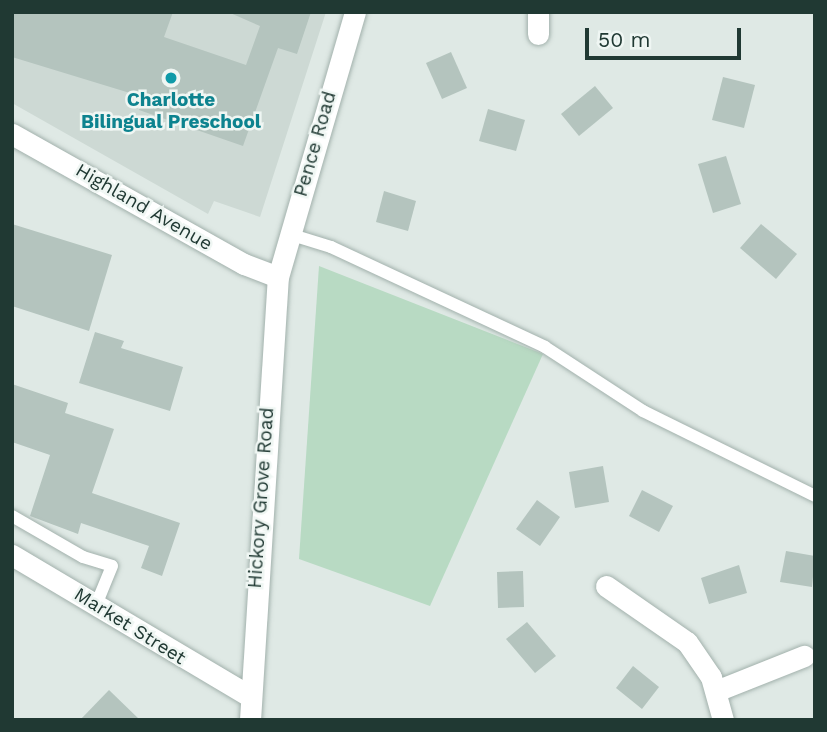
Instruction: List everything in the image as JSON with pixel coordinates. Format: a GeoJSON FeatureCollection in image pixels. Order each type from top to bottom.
{"type":"FeatureCollection","features":[{"type":"Feature","properties":{"kind":"street","name":"Pence Road"},"geometry":{"type":"LineString","coordinates":[[278,277],[355,12]]}},
{"type":"Feature","properties":{"kind":"street"},"geometry":{"type":"LineString","coordinates":[[538,12],[538,34]]}},
{"type":"Feature","properties":{"kind":"street","name":"Highland Avenue"},"geometry":{"type":"LineString","coordinates":[[12,134],[244,264],[278,277]]}},
{"type":"Feature","properties":{"kind":"street","name":"Hickory Grove Road"},"geometry":{"type":"LineString","coordinates":[[250,720],[248,695],[278,277]]}},
{"type":"Feature","properties":{"kind":"street","name":"Market Street"},"geometry":{"type":"LineString","coordinates":[[12,555],[248,695]]}},
{"type":"Feature","properties":{"kind":"street"},"geometry":{"type":"LineString","coordinates":[[606,586],[687,642],[716,691],[723,720]]}},
{"type":"Feature","properties":{"kind":"street"},"geometry":{"type":"LineString","coordinates":[[716,691],[804,656]]}},
{"type":"Feature","properties":{"kind":"lane"},"geometry":{"type":"LineString","coordinates":[[289,234],[331,247],[545,347],[643,411],[815,496]]}},
{"type":"Feature","properties":{"kind":"lane"},"geometry":{"type":"LineString","coordinates":[[12,516],[83,557],[112,566],[96,605]]}},
{"type":"Feature","properties":{"kind":"shaded area"},"geometry":{"type":"Polygon","coordinates":[[[12,12],[326,12],[260,217],[214,201],[208,214],[12,103],[12,12]]]}},
{"type":"Feature","properties":{"kind":"green space"},"geometry":{"type":"Polygon","coordinates":[[[319,266],[543,354],[430,606],[299,559],[319,266]]]}},
{"type":"Feature","properties":{"kind":"building","name":"Charlotte Bilingual Preschool"},"geometry":{"type":"Polygon","coordinates":[[[12,12],[173,12],[164,37],[246,65],[260,26],[228,12],[311,12],[297,54],[278,48],[243,146],[139,110],[143,97],[12,57],[12,12]]]}},
{"type":"Feature","properties":{"kind":"building"},"geometry":{"type":"Polygon","coordinates":[[[451,52],[467,88],[442,99],[426,63],[451,52]]]}},
{"type":"Feature","properties":{"kind":"building"},"geometry":{"type":"Polygon","coordinates":[[[723,77],[755,85],[744,128],[712,120],[723,77]]]}},
{"type":"Feature","properties":{"kind":"building"},"geometry":{"type":"Polygon","coordinates":[[[595,86],[613,108],[579,136],[561,114],[595,86]]]}},
{"type":"Feature","properties":{"kind":"building"},"geometry":{"type":"Polygon","coordinates":[[[488,109],[525,120],[516,151],[479,141],[488,109]]]}},
{"type":"Feature","properties":{"kind":"building"},"geometry":{"type":"Polygon","coordinates":[[[726,156],[741,204],[713,213],[698,164],[726,156]]]}},
{"type":"Feature","properties":{"kind":"building"},"geometry":{"type":"Polygon","coordinates":[[[384,191],[416,201],[408,231],[376,222],[384,191]]]}},
{"type":"Feature","properties":{"kind":"building"},"geometry":{"type":"Polygon","coordinates":[[[12,224],[112,255],[89,331],[12,306],[12,224]]]}},
{"type":"Feature","properties":{"kind":"building"},"geometry":{"type":"Polygon","coordinates":[[[761,224],[797,254],[776,279],[740,248],[761,224]]]}},
{"type":"Feature","properties":{"kind":"building"},"geometry":{"type":"Polygon","coordinates":[[[95,332],[124,341],[121,348],[183,367],[170,411],[79,383],[95,332]]]}},
{"type":"Feature","properties":{"kind":"building"},"geometry":{"type":"Polygon","coordinates":[[[12,384],[68,403],[65,413],[114,429],[92,493],[180,523],[162,576],[141,568],[149,546],[81,523],[78,534],[30,516],[50,455],[12,442],[12,384]]]}},
{"type":"Feature","properties":{"kind":"building"},"geometry":{"type":"Polygon","coordinates":[[[603,466],[609,502],[575,508],[569,472],[603,466]]]}},
{"type":"Feature","properties":{"kind":"building"},"geometry":{"type":"Polygon","coordinates":[[[642,490],[673,506],[659,532],[629,516],[642,490]]]}},
{"type":"Feature","properties":{"kind":"building"},"geometry":{"type":"Polygon","coordinates":[[[537,500],[560,517],[540,546],[516,529],[537,500]]]}},
{"type":"Feature","properties":{"kind":"building"},"geometry":{"type":"Polygon","coordinates":[[[786,551],[815,556],[812,587],[780,582],[786,551]]]}},
{"type":"Feature","properties":{"kind":"building"},"geometry":{"type":"Polygon","coordinates":[[[739,565],[747,593],[709,604],[701,578],[739,565]]]}},
{"type":"Feature","properties":{"kind":"building"},"geometry":{"type":"Polygon","coordinates":[[[523,571],[524,607],[498,608],[497,572],[523,571]]]}},
{"type":"Feature","properties":{"kind":"building"},"geometry":{"type":"Polygon","coordinates":[[[527,622],[556,656],[535,673],[506,639],[527,622]]]}},
{"type":"Feature","properties":{"kind":"building"},"geometry":{"type":"Polygon","coordinates":[[[633,666],[659,687],[642,709],[616,688],[633,666]]]}},
{"type":"Feature","properties":{"kind":"building"},"geometry":{"type":"Polygon","coordinates":[[[109,690],[140,720],[80,720],[109,690]]]}},
{"type":"Feature","properties":{"kind":"place","name":"Charlotte Bilingual Preschool"},"geometry":{"type":"Point","coordinates":[171,78]}}]}
